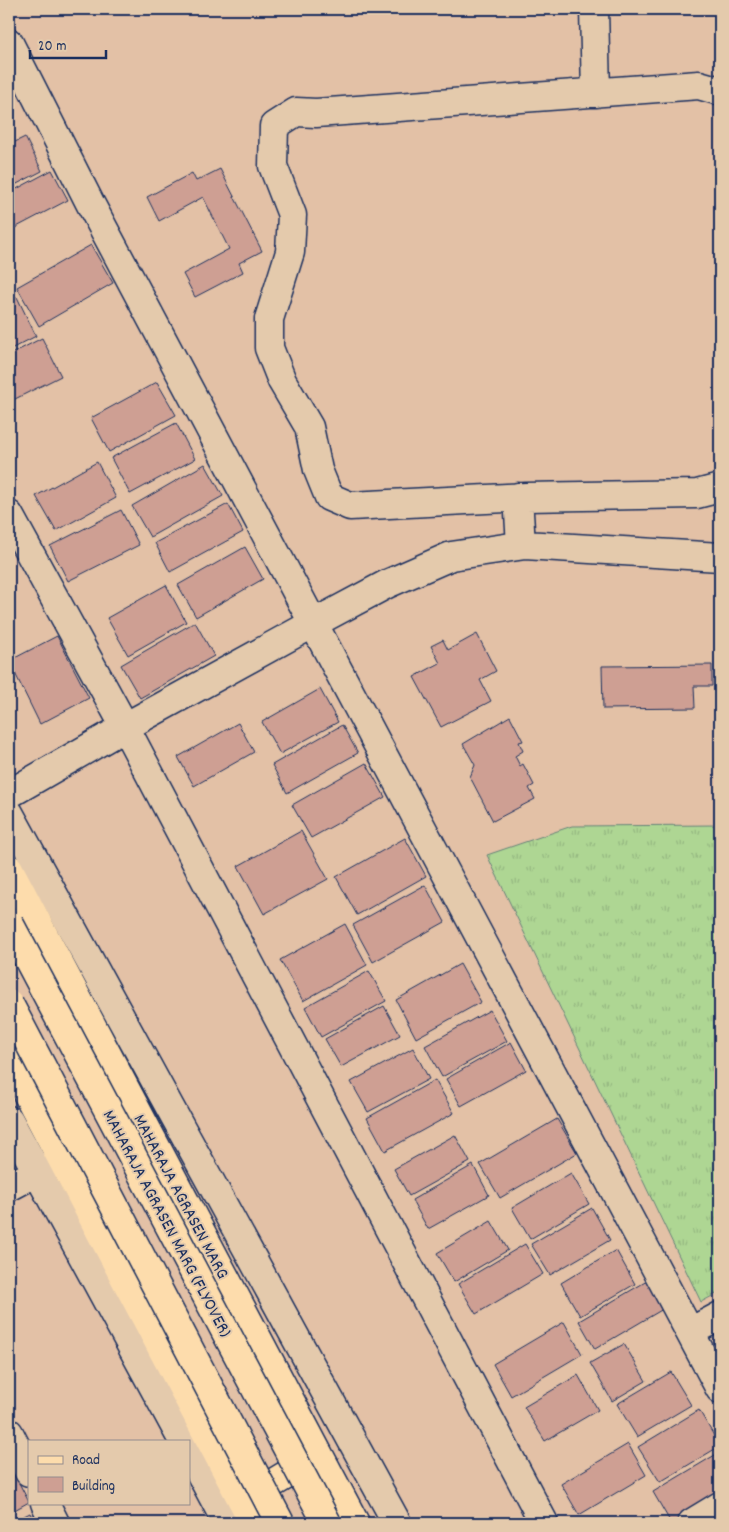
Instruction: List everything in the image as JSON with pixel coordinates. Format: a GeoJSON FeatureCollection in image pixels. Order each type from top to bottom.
{"type":"FeatureCollection","features":[{"type":"Feature","properties":{"kind":"main road","name":"MAHARAJA AGRASEN MARG"},"geometry":{"type":"LineString","coordinates":[[9,869],[355,1523]]}},
{"type":"Feature","properties":{"kind":"main road","name":"MAHARAJA AGRASEN MARG (FLYOVER)"},"geometry":{"type":"LineString","coordinates":[[9,923],[327,1523]]}},
{"type":"Feature","properties":{"kind":"main road"},"geometry":{"type":"LineString","coordinates":[[9,1004],[280,1523]]}},
{"type":"Feature","properties":{"kind":"main road"},"geometry":{"type":"LineString","coordinates":[[9,1059],[248,1512],[319,1456]]}},
{"type":"Feature","properties":{"kind":"street"},"geometry":{"type":"LineString","coordinates":[[594,9],[596,93]]}},
{"type":"Feature","properties":{"kind":"street"},"geometry":{"type":"LineString","coordinates":[[9,43],[90,203],[720,1389]]}},
{"type":"Feature","properties":{"kind":"street"},"geometry":{"type":"LineString","coordinates":[[720,91],[699,85],[326,112],[296,112],[274,126],[273,166],[292,215],[290,252],[269,319],[268,348],[282,381],[309,427],[318,470],[329,497],[350,506],[518,497],[697,494],[720,488]]}},
{"type":"Feature","properties":{"kind":"street"},"geometry":{"type":"LineString","coordinates":[[518,497],[521,546]]}},
{"type":"Feature","properties":{"kind":"street"},"geometry":{"type":"LineString","coordinates":[[9,516],[125,727],[544,1523]]}},
{"type":"Feature","properties":{"kind":"street"},"geometry":{"type":"LineString","coordinates":[[9,794],[125,727],[314,623],[387,584],[451,556],[521,546],[720,557]]}},
{"type":"Feature","properties":{"kind":"street"},"geometry":{"type":"LineString","coordinates":[[9,813],[397,1523]]}},
{"type":"Feature","properties":{"kind":"street"},"geometry":{"type":"LineString","coordinates":[[9,1120],[182,1440]]}},
{"type":"Feature","properties":{"kind":"street"},"geometry":{"type":"LineString","coordinates":[[9,1187],[62,1159]]}},
{"type":"Feature","properties":{"kind":"street"},"geometry":{"type":"LineString","coordinates":[[690,1332],[720,1316]]}},
{"type":"Feature","properties":{"kind":"street"},"geometry":{"type":"LineString","coordinates":[[9,1433],[28,1470]]}},
{"type":"Feature","properties":{"kind":"street"},"geometry":{"type":"LineString","coordinates":[[190,1454],[227,1523]]}},
{"type":"Feature","properties":{"kind":"street"},"geometry":{"type":"LineString","coordinates":[[46,1504],[55,1523]]}},
{"type":"Feature","properties":{"kind":"street"},"geometry":{"type":"LineString","coordinates":[[692,1523],[720,1506]]}},
{"type":"Feature","properties":{"kind":"green space"},"geometry":{"type":"Polygon","coordinates":[[[720,825],[720,1292],[701,1302],[487,855],[572,826],[720,825]]]}},
{"type":"Feature","properties":{"kind":"building"},"geometry":{"type":"Polygon","coordinates":[[[25,137],[42,171],[9,188],[9,145],[25,137]]]}},
{"type":"Feature","properties":{"kind":"building"},"geometry":{"type":"Polygon","coordinates":[[[220,169],[262,251],[239,263],[243,272],[195,297],[183,274],[229,249],[203,197],[159,221],[147,197],[192,173],[196,181],[220,169]]]}},
{"type":"Feature","properties":{"kind":"building"},"geometry":{"type":"Polygon","coordinates":[[[52,170],[68,200],[9,231],[9,193],[52,170]]]}},
{"type":"Feature","properties":{"kind":"building"},"geometry":{"type":"Polygon","coordinates":[[[91,245],[113,283],[39,326],[17,287],[91,245]]]}},
{"type":"Feature","properties":{"kind":"building"},"geometry":{"type":"Polygon","coordinates":[[[17,297],[36,336],[9,350],[9,301],[17,297]]]}},
{"type":"Feature","properties":{"kind":"building"},"geometry":{"type":"Polygon","coordinates":[[[42,338],[61,376],[9,402],[9,355],[42,338]]]}},
{"type":"Feature","properties":{"kind":"building"},"geometry":{"type":"Polygon","coordinates":[[[157,382],[176,415],[109,452],[91,418],[157,382]]]}},
{"type":"Feature","properties":{"kind":"building"},"geometry":{"type":"Polygon","coordinates":[[[176,423],[195,459],[130,494],[111,458],[176,423]]]}},
{"type":"Feature","properties":{"kind":"building"},"geometry":{"type":"Polygon","coordinates":[[[97,462],[116,498],[56,531],[36,496],[97,462]]]}},
{"type":"Feature","properties":{"kind":"building"},"geometry":{"type":"Polygon","coordinates":[[[205,464],[223,496],[150,537],[132,506],[205,464]]]}},
{"type":"Feature","properties":{"kind":"building"},"geometry":{"type":"Polygon","coordinates":[[[228,504],[243,532],[170,572],[155,543],[228,504]]]}},
{"type":"Feature","properties":{"kind":"building"},"geometry":{"type":"Polygon","coordinates":[[[121,510],[139,545],[68,581],[50,546],[121,510]]]}},
{"type":"Feature","properties":{"kind":"building"},"geometry":{"type":"Polygon","coordinates":[[[245,547],[263,579],[196,617],[178,585],[245,547]]]}},
{"type":"Feature","properties":{"kind":"building"},"geometry":{"type":"Polygon","coordinates":[[[166,585],[186,622],[128,655],[107,618],[166,585]]]}},
{"type":"Feature","properties":{"kind":"building"},"geometry":{"type":"Polygon","coordinates":[[[195,622],[214,656],[140,698],[121,665],[195,622]]]}},
{"type":"Feature","properties":{"kind":"building"},"geometry":{"type":"Polygon","coordinates":[[[477,634],[496,671],[480,680],[491,701],[441,727],[414,677],[440,663],[431,646],[443,640],[448,650],[477,634]]]}},
{"type":"Feature","properties":{"kind":"building"},"geometry":{"type":"Polygon","coordinates":[[[57,636],[89,698],[40,724],[9,661],[57,636]]]}},
{"type":"Feature","properties":{"kind":"building"},"geometry":{"type":"Polygon","coordinates":[[[712,665],[712,686],[694,686],[695,708],[603,709],[602,666],[712,665]]]}},
{"type":"Feature","properties":{"kind":"building"},"geometry":{"type":"Polygon","coordinates":[[[320,689],[338,722],[280,754],[262,722],[320,689]]]}},
{"type":"Feature","properties":{"kind":"building"},"geometry":{"type":"Polygon","coordinates":[[[510,716],[523,741],[519,742],[523,751],[515,756],[520,766],[523,764],[534,785],[529,788],[535,799],[493,821],[470,777],[475,765],[463,744],[510,716]]]}},
{"type":"Feature","properties":{"kind":"building"},"geometry":{"type":"Polygon","coordinates":[[[238,723],[254,752],[194,786],[178,757],[238,723]]]}},
{"type":"Feature","properties":{"kind":"building"},"geometry":{"type":"Polygon","coordinates":[[[342,725],[358,753],[287,793],[272,765],[342,725]]]}},
{"type":"Feature","properties":{"kind":"building"},"geometry":{"type":"Polygon","coordinates":[[[366,763],[385,797],[311,838],[292,805],[366,763]]]}},
{"type":"Feature","properties":{"kind":"building"},"geometry":{"type":"Polygon","coordinates":[[[301,831],[328,879],[264,914],[238,866],[301,831]]]}},
{"type":"Feature","properties":{"kind":"building"},"geometry":{"type":"Polygon","coordinates":[[[405,838],[426,876],[357,915],[336,877],[405,838]]]}},
{"type":"Feature","properties":{"kind":"building"},"geometry":{"type":"Polygon","coordinates":[[[425,885],[445,922],[373,962],[353,925],[425,885]]]}},
{"type":"Feature","properties":{"kind":"building"},"geometry":{"type":"Polygon","coordinates":[[[345,924],[367,965],[303,1001],[280,960],[345,924]]]}},
{"type":"Feature","properties":{"kind":"building"},"geometry":{"type":"Polygon","coordinates":[[[460,964],[481,1002],[416,1038],[396,1000],[460,964]]]}},
{"type":"Feature","properties":{"kind":"building"},"geometry":{"type":"Polygon","coordinates":[[[369,971],[386,1001],[321,1037],[305,1007],[369,971]]]}},
{"type":"Feature","properties":{"kind":"building"},"geometry":{"type":"Polygon","coordinates":[[[384,1006],[400,1035],[341,1067],[325,1039],[384,1006]]]}},
{"type":"Feature","properties":{"kind":"building"},"geometry":{"type":"Polygon","coordinates":[[[490,1010],[507,1041],[442,1077],[425,1046],[490,1010]]]}},
{"type":"Feature","properties":{"kind":"building"},"geometry":{"type":"Polygon","coordinates":[[[511,1042],[526,1070],[461,1106],[446,1079],[511,1042]]]}},
{"type":"Feature","properties":{"kind":"building"},"geometry":{"type":"Polygon","coordinates":[[[413,1048],[429,1079],[368,1112],[351,1082],[413,1048]]]}},
{"type":"Feature","properties":{"kind":"building"},"geometry":{"type":"Polygon","coordinates":[[[435,1080],[454,1113],[385,1151],[367,1118],[435,1080]]]}},
{"type":"Feature","properties":{"kind":"building"},"geometry":{"type":"Polygon","coordinates":[[[557,1119],[577,1153],[500,1198],[480,1164],[557,1119]]]}},
{"type":"Feature","properties":{"kind":"building"},"geometry":{"type":"Polygon","coordinates":[[[455,1135],[470,1162],[409,1196],[394,1169],[455,1135]]]}},
{"type":"Feature","properties":{"kind":"building"},"geometry":{"type":"Polygon","coordinates":[[[473,1165],[489,1195],[428,1229],[412,1200],[473,1165]]]}},
{"type":"Feature","properties":{"kind":"building"},"geometry":{"type":"Polygon","coordinates":[[[571,1173],[589,1204],[530,1239],[512,1208],[571,1173]]]}},
{"type":"Feature","properties":{"kind":"building"},"geometry":{"type":"Polygon","coordinates":[[[592,1208],[610,1240],[550,1275],[531,1244],[592,1208]]]}},
{"type":"Feature","properties":{"kind":"building"},"geometry":{"type":"Polygon","coordinates":[[[491,1221],[508,1250],[454,1282],[437,1253],[491,1221]]]}},
{"type":"Feature","properties":{"kind":"building"},"geometry":{"type":"Polygon","coordinates":[[[525,1244],[543,1274],[476,1314],[458,1284],[525,1244]]]}},
{"type":"Feature","properties":{"kind":"building"},"geometry":{"type":"Polygon","coordinates":[[[616,1250],[635,1284],[580,1316],[561,1283],[616,1250]]]}},
{"type":"Feature","properties":{"kind":"building"},"geometry":{"type":"Polygon","coordinates":[[[647,1281],[663,1309],[595,1349],[579,1321],[647,1281]]]}},
{"type":"Feature","properties":{"kind":"building"},"geometry":{"type":"Polygon","coordinates":[[[564,1322],[582,1354],[511,1396],[493,1364],[564,1322]]]}},
{"type":"Feature","properties":{"kind":"building"},"geometry":{"type":"Polygon","coordinates":[[[624,1344],[646,1381],[612,1401],[590,1363],[624,1344]]]}},
{"type":"Feature","properties":{"kind":"building"},"geometry":{"type":"Polygon","coordinates":[[[671,1372],[691,1405],[637,1437],[617,1404],[671,1372]]]}},
{"type":"Feature","properties":{"kind":"building"},"geometry":{"type":"Polygon","coordinates":[[[578,1375],[598,1410],[545,1441],[524,1407],[578,1375]]]}},
{"type":"Feature","properties":{"kind":"building"},"geometry":{"type":"Polygon","coordinates":[[[699,1410],[720,1446],[660,1482],[638,1447],[699,1410]]]}},
{"type":"Feature","properties":{"kind":"building"},"geometry":{"type":"Polygon","coordinates":[[[628,1444],[646,1475],[579,1515],[561,1484],[628,1444]]]}},
{"type":"Feature","properties":{"kind":"building"},"geometry":{"type":"Polygon","coordinates":[[[720,1452],[720,1499],[679,1523],[671,1523],[653,1492],[720,1452]]]}},
{"type":"Feature","properties":{"kind":"building"},"geometry":{"type":"Polygon","coordinates":[[[9,1464],[28,1503],[9,1513],[9,1464]]]}},
{"type":"Feature","properties":{"kind":"building"},"geometry":{"type":"Polygon","coordinates":[[[30,1513],[35,1523],[10,1523],[30,1513]]]}}]}
